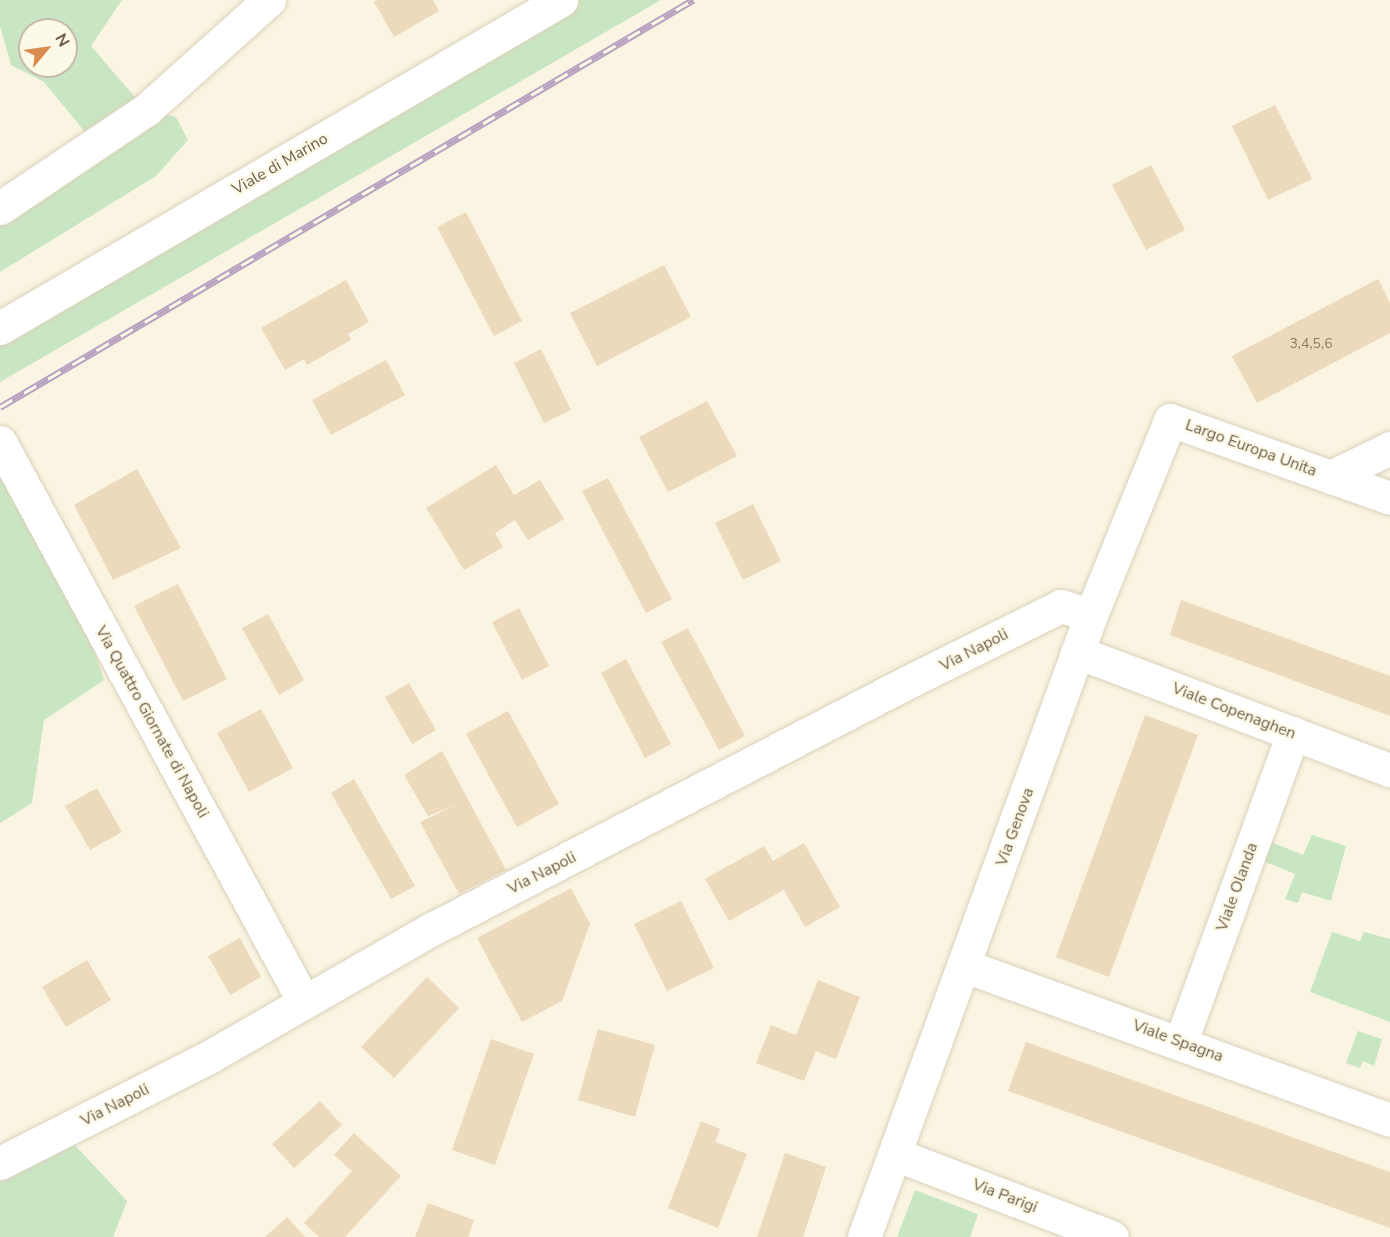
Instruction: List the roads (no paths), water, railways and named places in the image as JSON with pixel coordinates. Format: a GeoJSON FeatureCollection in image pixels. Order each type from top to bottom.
{"type":"FeatureCollection","features":[{"type":"Feature","properties":{"kind":"street"},"geometry":{"type":"LineString","coordinates":[[0,208],[146,110],[269,0]]}},
{"type":"Feature","properties":{"kind":"street","name":"Viale di Marino"},"geometry":{"type":"LineString","coordinates":[[0,328],[561,0]]}},
{"type":"Feature","properties":{"kind":"street","name":"Largo Europa Unita"},"geometry":{"type":"LineString","coordinates":[[1170,420],[1390,498]]}},
{"type":"Feature","properties":{"kind":"street","name":"Via Genova"},"geometry":{"type":"LineString","coordinates":[[864,1237],[897,1155],[1090,615],[1170,420]]}},
{"type":"Feature","properties":{"kind":"street","name":"Via Quattro Giornate di Napoli"},"geometry":{"type":"LineString","coordinates":[[0,442],[304,1002]]}},
{"type":"Feature","properties":{"kind":"street","name":"Largo Europa Unita"},"geometry":{"type":"LineString","coordinates":[[1331,477],[1390,448]]}},
{"type":"Feature","properties":{"kind":"street","name":"Via Napoli"},"geometry":{"type":"LineString","coordinates":[[0,1163],[209,1057],[432,929],[1061,606],[1090,615]]}},
{"type":"Feature","properties":{"kind":"street","name":"Viale Copenaghen"},"geometry":{"type":"LineString","coordinates":[[1077,652],[1390,770]]}},
{"type":"Feature","properties":{"kind":"street","name":"Viale Olanda"},"geometry":{"type":"LineString","coordinates":[[1180,1041],[1293,733]]}},
{"type":"Feature","properties":{"kind":"street","name":"Viale Spagna"},"geometry":{"type":"LineString","coordinates":[[965,966],[1180,1041],[1390,1120]]}},
{"type":"Feature","properties":{"kind":"street","name":"Via Parigi"},"geometry":{"type":"LineString","coordinates":[[897,1155],[1112,1237]]}},
{"type":"Feature","properties":{"kind":"railway"},"geometry":{"type":"LineString","coordinates":[[0,407],[693,0]]}}]}
